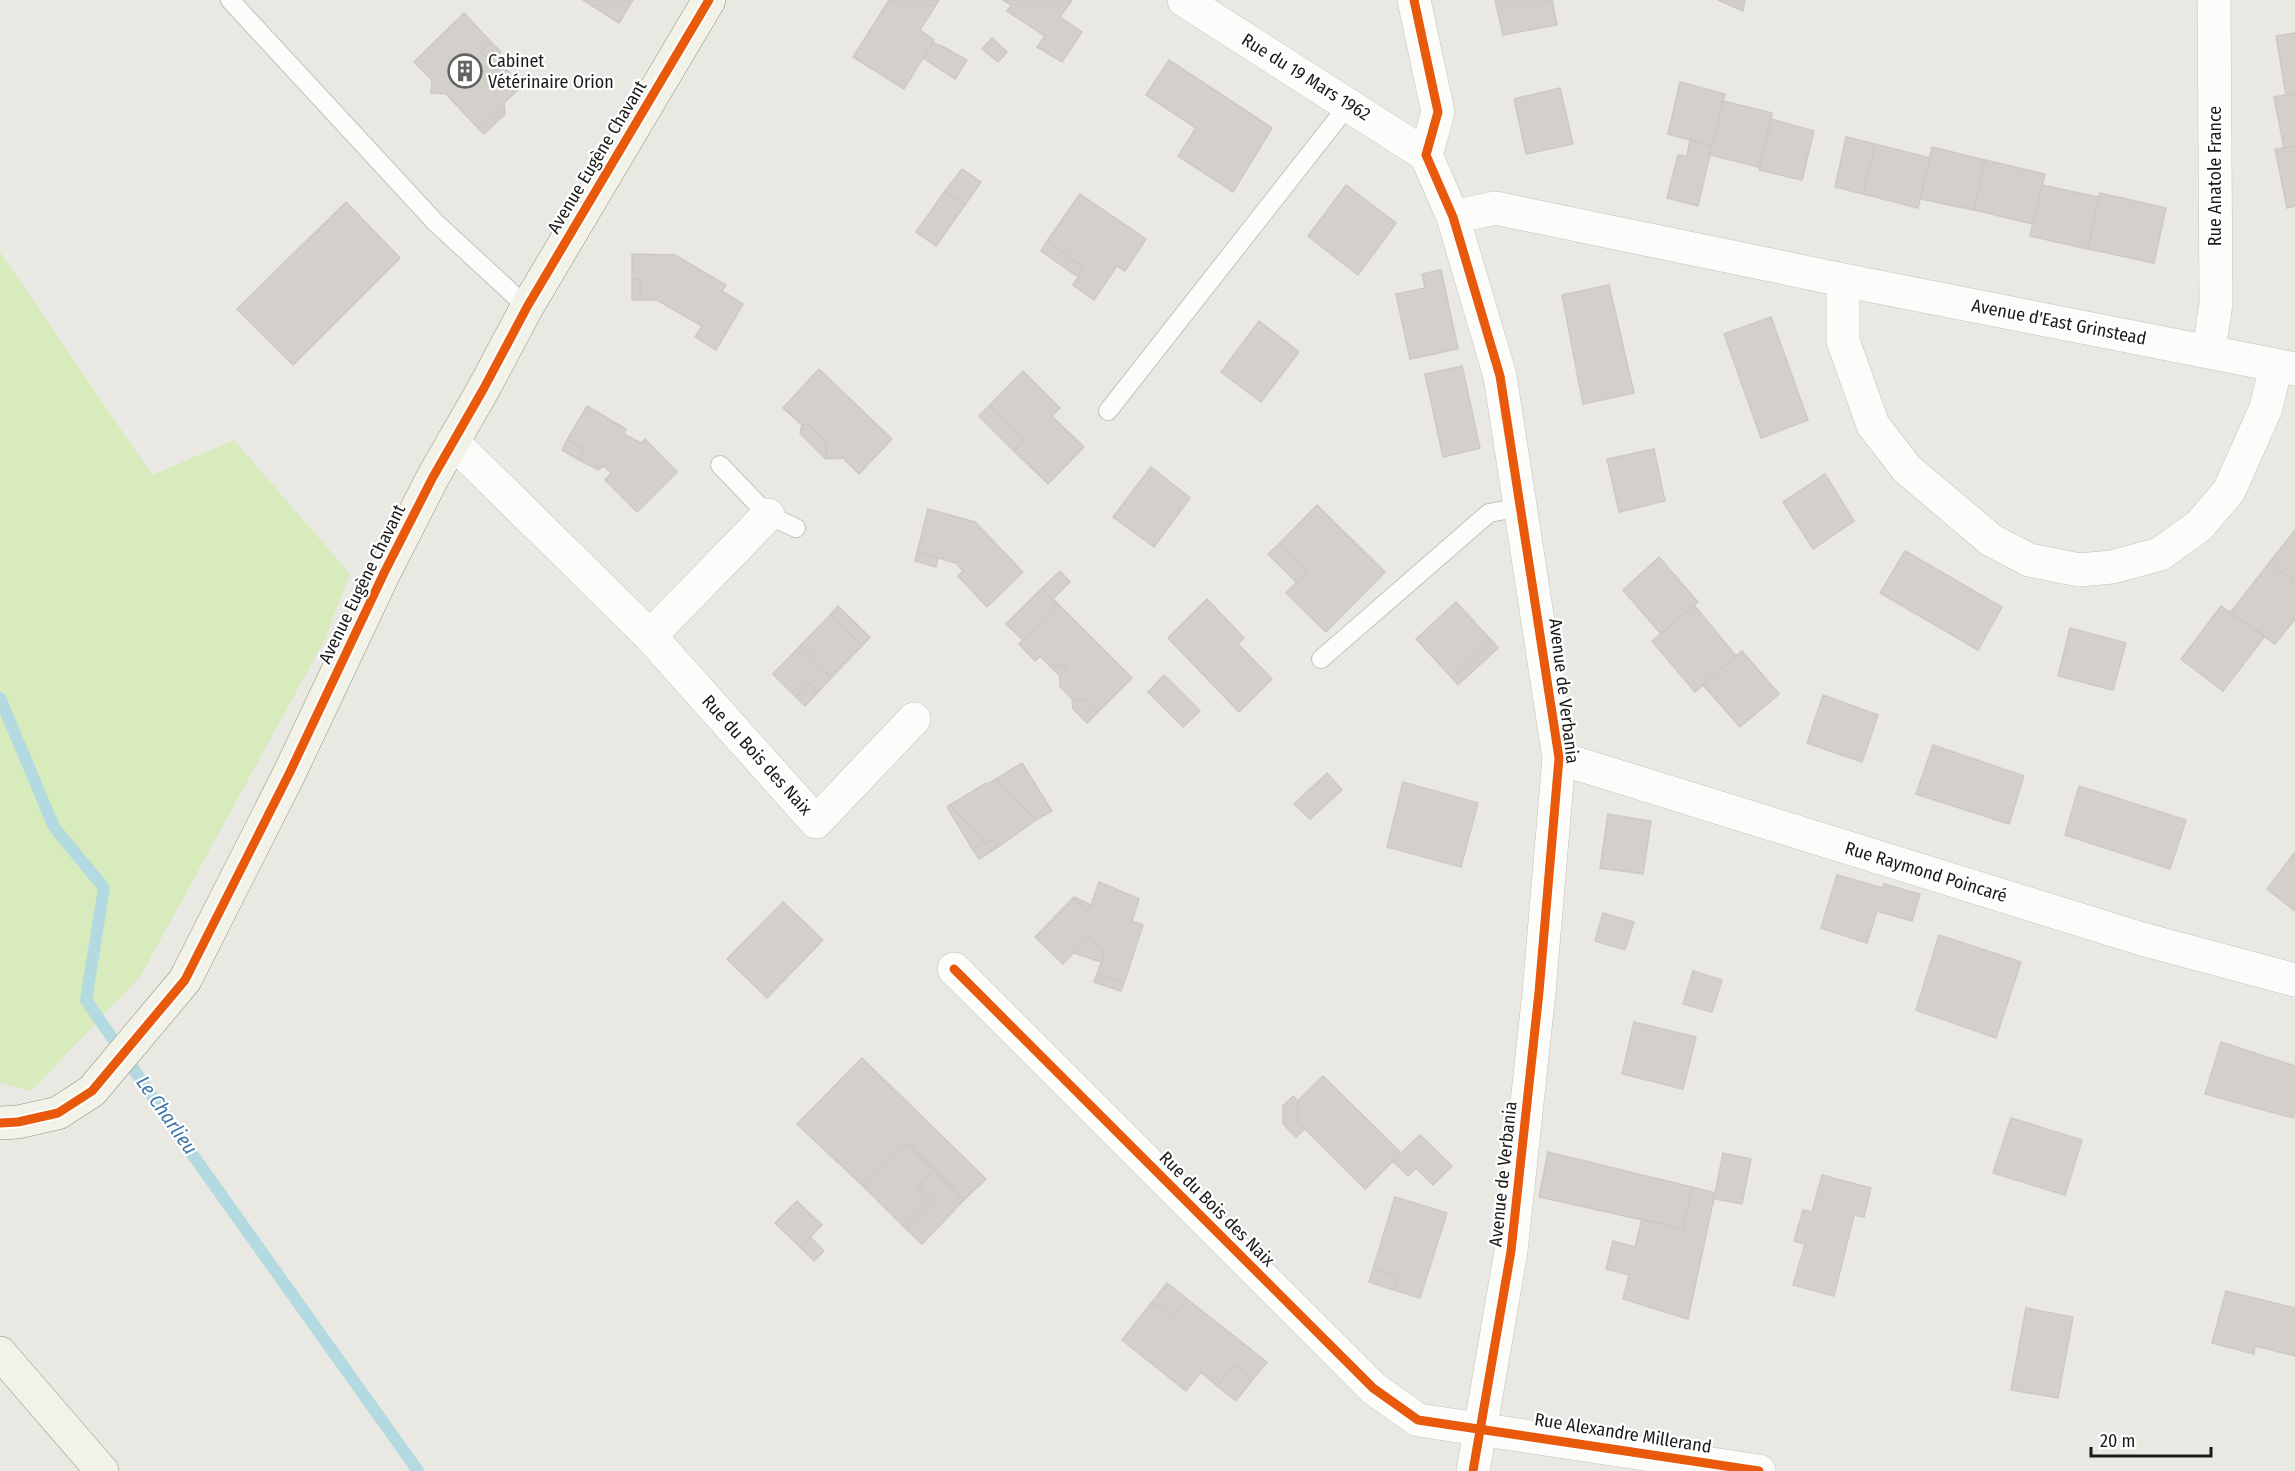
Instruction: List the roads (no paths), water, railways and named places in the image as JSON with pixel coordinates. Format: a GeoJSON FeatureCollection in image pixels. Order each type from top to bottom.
{"type":"FeatureCollection","features":[{"type":"Feature","properties":{"kind":"street","name":"Avenue Eugène Chavant"},"geometry":{"type":"LineString","coordinates":[[0,1123],[18,1122],[58,1113],[92,1091],[185,980],[289,774],[385,571],[453,442],[527,307],[709,0]]}},
{"type":"Feature","properties":{"kind":"street","name":"Rue du 19 Mars 1962"},"geometry":{"type":"LineString","coordinates":[[1184,0],[1426,155]]}},
{"type":"Feature","properties":{"kind":"street"},"geometry":{"type":"LineString","coordinates":[[1414,0],[1438,112],[1426,155]]}},
{"type":"Feature","properties":{"kind":"street","name":"Rue Anatole France"},"geometry":{"type":"LineString","coordinates":[[2209,351],[2216,303],[2214,0]]}},
{"type":"Feature","properties":{"kind":"street","name":"Avenue de Verbania"},"geometry":{"type":"LineString","coordinates":[[1426,155],[1454,217],[1500,376],[1559,758],[1539,993],[1511,1251],[1473,1471]]}},
{"type":"Feature","properties":{"kind":"street","name":"Avenue d'East Grinstead"},"geometry":{"type":"LineString","coordinates":[[1454,217],[1495,208],[1843,280],[2285,367],[2229,491],[2199,526],[2160,554],[2112,567],[2079,570],[2029,560],[1991,540],[1907,469],[1873,425],[1844,341],[1843,280]]}},
{"type":"Feature","properties":{"kind":"street","name":"Rue du Bois des Naix"},"geometry":{"type":"LineString","coordinates":[[453,442],[650,636],[816,822],[914,719]]}},
{"type":"Feature","properties":{"kind":"street"},"geometry":{"type":"LineString","coordinates":[[650,636],[782,522]]}},
{"type":"Feature","properties":{"kind":"street","name":"Rue Raymond Poincaré"},"geometry":{"type":"LineString","coordinates":[[1559,758],[2142,939],[2295,980]]}},
{"type":"Feature","properties":{"kind":"street","name":"Rue du Bois des Naix"},"geometry":{"type":"LineString","coordinates":[[954,969],[1373,1388],[1418,1420],[1482,1429]]}},
{"type":"Feature","properties":{"kind":"street"},"geometry":{"type":"LineString","coordinates":[[0,1353],[102,1471]]}},
{"type":"Feature","properties":{"kind":"street","name":"Rue Alexandre Millerand"},"geometry":{"type":"LineString","coordinates":[[1482,1429],[1759,1471]]}},
{"type":"Feature","properties":{"kind":"lane"},"geometry":{"type":"LineString","coordinates":[[230,0],[436,223],[527,307]]}},
{"type":"Feature","properties":{"kind":"lane"},"geometry":{"type":"LineString","coordinates":[[1108,411],[1349,104]]}},
{"type":"Feature","properties":{"kind":"lane"},"geometry":{"type":"LineString","coordinates":[[720,465],[782,522]]}},
{"type":"Feature","properties":{"kind":"lane"},"geometry":{"type":"LineString","coordinates":[[1321,659],[1489,513],[1521,507]]}},
{"type":"Feature","properties":{"kind":"waterway","name":"Le Charlieu"},"geometry":{"type":"LineString","coordinates":[[0,698],[54,827],[104,888],[86,1000],[185,1144],[418,1471]]}},
{"type":"Feature","properties":{"kind":"place","name":"Cabinet Vétérinaire Orion"},"geometry":{"type":"Point","coordinates":[465,71]}}]}
